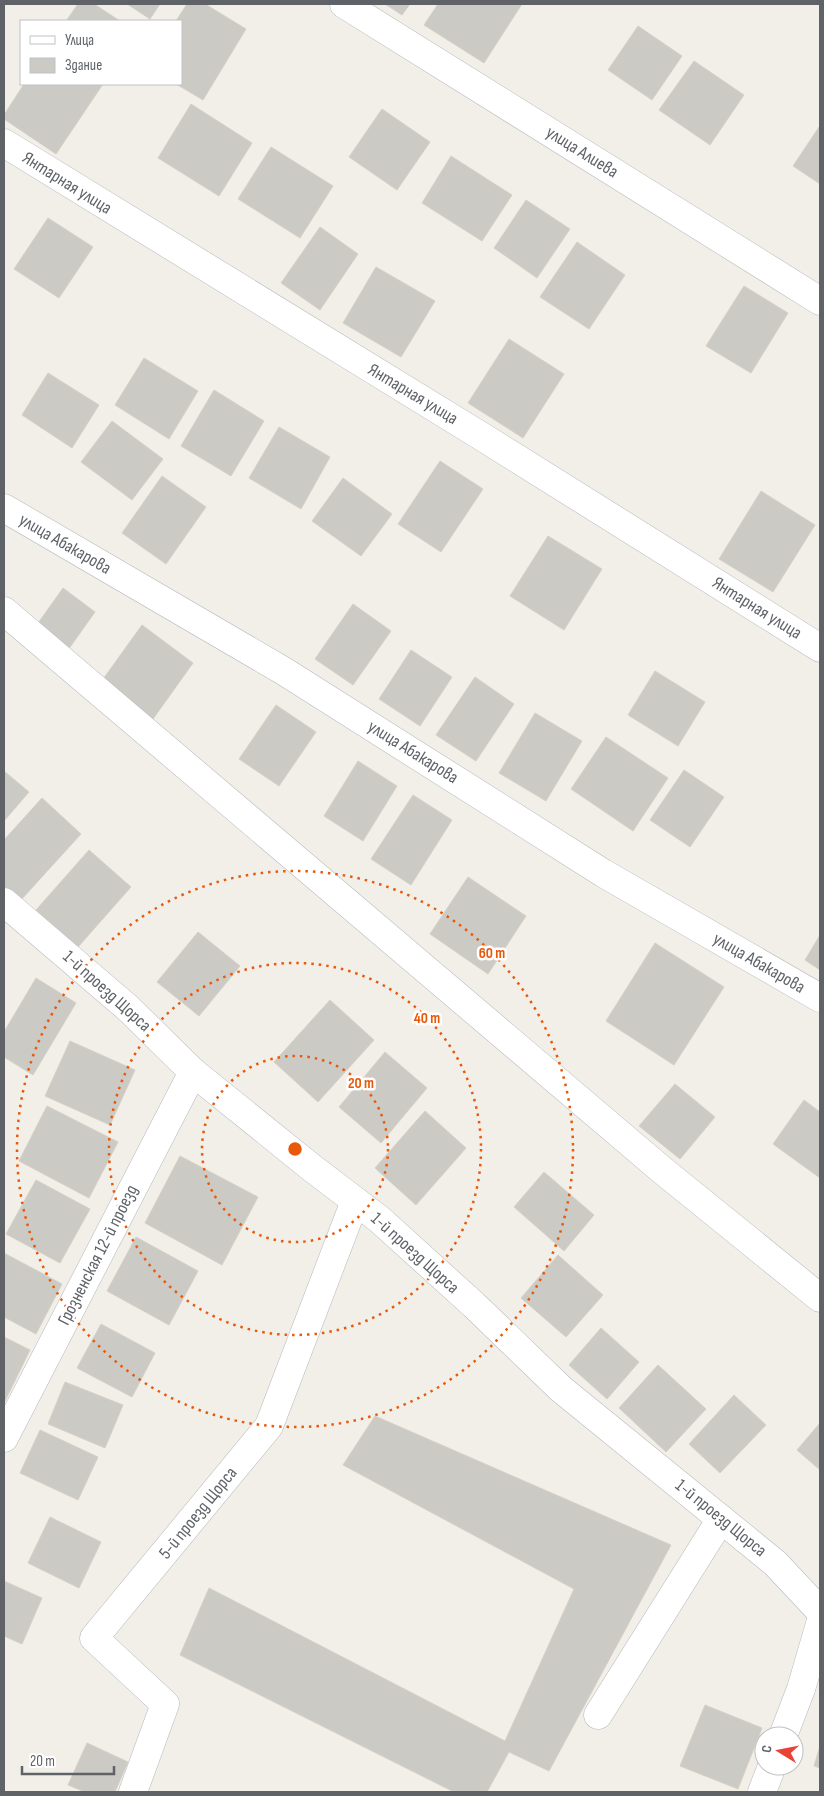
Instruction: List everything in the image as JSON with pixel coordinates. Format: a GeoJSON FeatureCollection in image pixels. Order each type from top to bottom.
{"type":"FeatureCollection","features":[{"type":"Feature","properties":{"kind":"street","name":"улица Алиева"},"geometry":{"type":"LineString","coordinates":[[344,4],[820,301]]}},
{"type":"Feature","properties":{"kind":"street","name":"Янтарная улица"},"geometry":{"type":"LineString","coordinates":[[4,143],[481,436],[820,648]]}},
{"type":"Feature","properties":{"kind":"street","name":"улица Абакарова"},"geometry":{"type":"LineString","coordinates":[[4,508],[282,670],[604,873],[820,998]]}},
{"type":"Feature","properties":{"kind":"street"},"geometry":{"type":"LineString","coordinates":[[4,611],[662,1170],[820,1298]]}},
{"type":"Feature","properties":{"kind":"street","name":"1-й проезд Щорса"},"geometry":{"type":"LineString","coordinates":[[4,902],[129,1009],[193,1072],[312,1168],[379,1219],[561,1389],[775,1563],[820,1611]]}},
{"type":"Feature","properties":{"kind":"street","name":"Грозненская 12-й проезд"},"geometry":{"type":"LineString","coordinates":[[4,1438],[193,1072]]}},
{"type":"Feature","properties":{"kind":"street","name":"5-й проезд Щорса"},"geometry":{"type":"LineString","coordinates":[[133,1792],[165,1704],[94,1638],[269,1426],[355,1201]]}},
{"type":"Feature","properties":{"kind":"street"},"geometry":{"type":"LineString","coordinates":[[598,1714],[721,1518]]}},
{"type":"Feature","properties":{"kind":"street"},"geometry":{"type":"LineString","coordinates":[[787,1726],[801,1689],[820,1624]]}},
{"type":"Feature","properties":{"kind":"street"},"geometry":{"type":"LineString","coordinates":[[762,1792],[768,1776]]}},
{"type":"Feature","properties":{"kind":"building"},"geometry":{"type":"Polygon","coordinates":[[[78,4],[94,4],[118,20],[67,20],[78,4]]]}},
{"type":"Feature","properties":{"kind":"building"},"geometry":{"type":"Polygon","coordinates":[[[127,4],[160,4],[150,19],[127,4]]]}},
{"type":"Feature","properties":{"kind":"building"},"geometry":{"type":"Polygon","coordinates":[[[187,4],[205,4],[246,29],[203,100],[178,85],[182,85],[182,20],[177,20],[187,4]]]}},
{"type":"Feature","properties":{"kind":"building"},"geometry":{"type":"Polygon","coordinates":[[[385,4],[410,4],[402,15],[385,4]]]}},
{"type":"Feature","properties":{"kind":"building"},"geometry":{"type":"Polygon","coordinates":[[[438,4],[522,4],[484,63],[424,25],[438,4]]]}},
{"type":"Feature","properties":{"kind":"building"},"geometry":{"type":"Polygon","coordinates":[[[638,26],[682,56],[652,100],[608,70],[638,26]]]}},
{"type":"Feature","properties":{"kind":"building"},"geometry":{"type":"Polygon","coordinates":[[[694,61],[744,95],[710,145],[659,110],[694,61]]]}},
{"type":"Feature","properties":{"kind":"building"},"geometry":{"type":"Polygon","coordinates":[[[23,85],[102,85],[56,154],[4,119],[4,115],[23,85]]]}},
{"type":"Feature","properties":{"kind":"building"},"geometry":{"type":"Polygon","coordinates":[[[191,104],[252,143],[219,196],[158,158],[191,104]]]}},
{"type":"Feature","properties":{"kind":"building"},"geometry":{"type":"Polygon","coordinates":[[[382,109],[430,142],[397,190],[349,157],[382,109]]]}},
{"type":"Feature","properties":{"kind":"building"},"geometry":{"type":"Polygon","coordinates":[[[820,128],[820,184],[793,166],[820,128]]]}},
{"type":"Feature","properties":{"kind":"building"},"geometry":{"type":"Polygon","coordinates":[[[271,147],[333,186],[300,238],[238,199],[271,147]]]}},
{"type":"Feature","properties":{"kind":"building"},"geometry":{"type":"Polygon","coordinates":[[[451,156],[512,195],[482,241],[422,203],[451,156]]]}},
{"type":"Feature","properties":{"kind":"building"},"geometry":{"type":"Polygon","coordinates":[[[526,200],[570,229],[537,278],[494,248],[526,200]]]}},
{"type":"Feature","properties":{"kind":"building"},"geometry":{"type":"Polygon","coordinates":[[[48,218],[93,247],[59,298],[14,269],[48,218]]]}},
{"type":"Feature","properties":{"kind":"building"},"geometry":{"type":"Polygon","coordinates":[[[320,227],[358,254],[320,310],[281,283],[320,227]]]}},
{"type":"Feature","properties":{"kind":"building"},"geometry":{"type":"Polygon","coordinates":[[[577,242],[625,275],[589,329],[540,297],[577,242]]]}},
{"type":"Feature","properties":{"kind":"building"},"geometry":{"type":"Polygon","coordinates":[[[376,267],[435,301],[401,357],[343,323],[376,267]]]}},
{"type":"Feature","properties":{"kind":"building"},"geometry":{"type":"Polygon","coordinates":[[[744,286],[788,313],[751,373],[706,346],[744,286]]]}},
{"type":"Feature","properties":{"kind":"building"},"geometry":{"type":"Polygon","coordinates":[[[509,339],[564,374],[523,438],[468,403],[509,339]]]}},
{"type":"Feature","properties":{"kind":"building"},"geometry":{"type":"Polygon","coordinates":[[[144,358],[198,391],[169,439],[115,405],[144,358]]]}},
{"type":"Feature","properties":{"kind":"building"},"geometry":{"type":"Polygon","coordinates":[[[48,373],[99,405],[72,448],[22,415],[48,373]]]}},
{"type":"Feature","properties":{"kind":"building"},"geometry":{"type":"Polygon","coordinates":[[[214,390],[264,421],[231,476],[181,446],[214,390]]]}},
{"type":"Feature","properties":{"kind":"building"},"geometry":{"type":"Polygon","coordinates":[[[112,421],[163,459],[132,500],[81,462],[112,421]]]}},
{"type":"Feature","properties":{"kind":"building"},"geometry":{"type":"Polygon","coordinates":[[[279,427],[330,457],[301,509],[249,478],[279,427]]]}},
{"type":"Feature","properties":{"kind":"building"},"geometry":{"type":"Polygon","coordinates":[[[440,461],[483,489],[441,552],[398,524],[440,461]]]}},
{"type":"Feature","properties":{"kind":"building"},"geometry":{"type":"Polygon","coordinates":[[[162,476],[206,507],[166,564],[122,533],[162,476]]]}},
{"type":"Feature","properties":{"kind":"building"},"geometry":{"type":"Polygon","coordinates":[[[343,478],[392,514],[361,556],[312,521],[343,478]]]}},
{"type":"Feature","properties":{"kind":"building"},"geometry":{"type":"Polygon","coordinates":[[[761,491],[815,525],[773,592],[719,559],[761,491]]]}},
{"type":"Feature","properties":{"kind":"building"},"geometry":{"type":"Polygon","coordinates":[[[548,536],[602,569],[564,630],[510,596],[548,536]]]}},
{"type":"Feature","properties":{"kind":"building"},"geometry":{"type":"Polygon","coordinates":[[[63,588],[95,612],[68,650],[36,626],[63,588]]]}},
{"type":"Feature","properties":{"kind":"building"},"geometry":{"type":"Polygon","coordinates":[[[353,604],[391,631],[353,685],[315,659],[353,604]]]}},
{"type":"Feature","properties":{"kind":"building"},"geometry":{"type":"Polygon","coordinates":[[[142,625],[193,663],[153,719],[101,682],[142,625]]]}},
{"type":"Feature","properties":{"kind":"building"},"geometry":{"type":"Polygon","coordinates":[[[411,650],[452,677],[420,726],[379,699],[411,650]]]}},
{"type":"Feature","properties":{"kind":"building"},"geometry":{"type":"Polygon","coordinates":[[[655,671],[705,702],[678,746],[628,715],[655,671]]]}},
{"type":"Feature","properties":{"kind":"building"},"geometry":{"type":"Polygon","coordinates":[[[475,677],[514,704],[476,761],[436,735],[475,677]]]}},
{"type":"Feature","properties":{"kind":"building"},"geometry":{"type":"Polygon","coordinates":[[[276,705],[316,732],[279,786],[239,759],[276,705]]]}},
{"type":"Feature","properties":{"kind":"building"},"geometry":{"type":"Polygon","coordinates":[[[535,713],[582,741],[546,801],[499,773],[535,713]]]}},
{"type":"Feature","properties":{"kind":"building"},"geometry":{"type":"Polygon","coordinates":[[[606,737],[668,778],[633,831],[571,789],[606,737]]]}},
{"type":"Feature","properties":{"kind":"building"},"geometry":{"type":"Polygon","coordinates":[[[358,761],[397,786],[363,841],[324,816],[358,761]]]}},
{"type":"Feature","properties":{"kind":"building"},"geometry":{"type":"Polygon","coordinates":[[[684,770],[724,797],[690,847],[650,820],[684,770]]]}},
{"type":"Feature","properties":{"kind":"building"},"geometry":{"type":"Polygon","coordinates":[[[4,771],[29,792],[4,821],[4,771]]]}},
{"type":"Feature","properties":{"kind":"building"},"geometry":{"type":"Polygon","coordinates":[[[413,795],[452,820],[411,885],[371,859],[413,795]]]}},
{"type":"Feature","properties":{"kind":"building"},"geometry":{"type":"Polygon","coordinates":[[[42,798],[81,834],[20,901],[4,886],[4,840],[42,798]]]}},
{"type":"Feature","properties":{"kind":"building"},"geometry":{"type":"Polygon","coordinates":[[[89,850],[131,887],[78,947],[36,910],[89,850]]]}},
{"type":"Feature","properties":{"kind":"building"},"geometry":{"type":"Polygon","coordinates":[[[468,877],[526,916],[488,974],[430,934],[468,877]]]}},
{"type":"Feature","properties":{"kind":"building"},"geometry":{"type":"Polygon","coordinates":[[[198,932],[240,966],[199,1016],[157,982],[198,932]]]}},
{"type":"Feature","properties":{"kind":"building"},"geometry":{"type":"Polygon","coordinates":[[[820,935],[820,970],[805,960],[820,935]]]}},
{"type":"Feature","properties":{"kind":"building"},"geometry":{"type":"Polygon","coordinates":[[[655,943],[724,987],[674,1065],[606,1021],[655,943]]]}},
{"type":"Feature","properties":{"kind":"building"},"geometry":{"type":"Polygon","coordinates":[[[36,978],[76,1003],[33,1075],[4,1057],[4,1032],[36,978]]]}},
{"type":"Feature","properties":{"kind":"building"},"geometry":{"type":"Polygon","coordinates":[[[330,1000],[374,1040],[318,1102],[274,1062],[330,1000]]]}},
{"type":"Feature","properties":{"kind":"building"},"geometry":{"type":"Polygon","coordinates":[[[70,1041],[135,1070],[110,1125],[45,1096],[70,1041]]]}},
{"type":"Feature","properties":{"kind":"building"},"geometry":{"type":"Polygon","coordinates":[[[385,1052],[427,1088],[381,1143],[339,1107],[385,1052]]]}},
{"type":"Feature","properties":{"kind":"building"},"geometry":{"type":"Polygon","coordinates":[[[675,1084],[715,1117],[680,1159],[639,1126],[675,1084]]]}},
{"type":"Feature","properties":{"kind":"building"},"geometry":{"type":"Polygon","coordinates":[[[804,1100],[820,1112],[820,1178],[773,1144],[804,1100]]]}},
{"type":"Feature","properties":{"kind":"building"},"geometry":{"type":"Polygon","coordinates":[[[47,1106],[118,1142],[89,1198],[19,1161],[47,1106]]]}},
{"type":"Feature","properties":{"kind":"building"},"geometry":{"type":"Polygon","coordinates":[[[425,1111],[466,1148],[416,1205],[375,1168],[425,1111]]]}},
{"type":"Feature","properties":{"kind":"building"},"geometry":{"type":"Polygon","coordinates":[[[180,1156],[258,1197],[222,1265],[145,1223],[180,1156]]]}},
{"type":"Feature","properties":{"kind":"building"},"geometry":{"type":"Polygon","coordinates":[[[544,1172],[594,1215],[564,1251],[514,1207],[544,1172]]]}},
{"type":"Feature","properties":{"kind":"building"},"geometry":{"type":"Polygon","coordinates":[[[36,1180],[90,1209],[60,1263],[6,1234],[36,1180]]]}},
{"type":"Feature","properties":{"kind":"building"},"geometry":{"type":"Polygon","coordinates":[[[136,1237],[198,1271],[169,1325],[107,1291],[136,1237]]]}},
{"type":"Feature","properties":{"kind":"building"},"geometry":{"type":"Polygon","coordinates":[[[4,1253],[62,1284],[36,1334],[4,1317],[4,1253]]]}},
{"type":"Feature","properties":{"kind":"building"},"geometry":{"type":"Polygon","coordinates":[[[558,1255],[603,1295],[566,1337],[521,1298],[558,1255]]]}},
{"type":"Feature","properties":{"kind":"building"},"geometry":{"type":"Polygon","coordinates":[[[101,1324],[155,1353],[132,1397],[77,1368],[101,1324]]]}},
{"type":"Feature","properties":{"kind":"building"},"geometry":{"type":"Polygon","coordinates":[[[601,1328],[639,1362],[607,1399],[569,1365],[601,1328]]]}},
{"type":"Feature","properties":{"kind":"building"},"geometry":{"type":"Polygon","coordinates":[[[4,1337],[30,1350],[4,1403],[4,1337]]]}},
{"type":"Feature","properties":{"kind":"building"},"geometry":{"type":"Polygon","coordinates":[[[658,1365],[706,1409],[666,1452],[619,1408],[658,1365]]]}},
{"type":"Feature","properties":{"kind":"building"},"geometry":{"type":"Polygon","coordinates":[[[65,1382],[123,1405],[105,1448],[48,1424],[65,1382]]]}},
{"type":"Feature","properties":{"kind":"building"},"geometry":{"type":"Polygon","coordinates":[[[734,1395],[766,1425],[720,1473],[689,1444],[734,1395]]]}},
{"type":"Feature","properties":{"kind":"building"},"geometry":{"type":"Polygon","coordinates":[[[375,1416],[671,1545],[549,1771],[509,1752],[487,1792],[454,1792],[180,1655],[209,1588],[505,1741],[574,1589],[343,1465],[375,1416]]]}},
{"type":"Feature","properties":{"kind":"building"},"geometry":{"type":"Polygon","coordinates":[[[820,1423],[820,1470],[797,1450],[820,1423]]]}},
{"type":"Feature","properties":{"kind":"building"},"geometry":{"type":"Polygon","coordinates":[[[40,1430],[98,1457],[78,1500],[20,1473],[40,1430]]]}},
{"type":"Feature","properties":{"kind":"building"},"geometry":{"type":"Polygon","coordinates":[[[50,1517],[101,1542],[79,1588],[28,1563],[50,1517]]]}},
{"type":"Feature","properties":{"kind":"building"},"geometry":{"type":"Polygon","coordinates":[[[4,1581],[42,1598],[22,1644],[4,1636],[4,1581]]]}},
{"type":"Feature","properties":{"kind":"building"},"geometry":{"type":"Polygon","coordinates":[[[705,1705],[757,1726],[754,1726],[754,1748],[738,1789],[680,1766],[705,1705]]]}},
{"type":"Feature","properties":{"kind":"building"},"geometry":{"type":"Polygon","coordinates":[[[87,1743],[128,1762],[115,1792],[85,1792],[68,1785],[87,1743]]]}},
{"type":"Feature","properties":{"kind":"building"},"geometry":{"type":"Polygon","coordinates":[[[820,1746],[820,1768],[814,1766],[820,1746]]]}}]}
